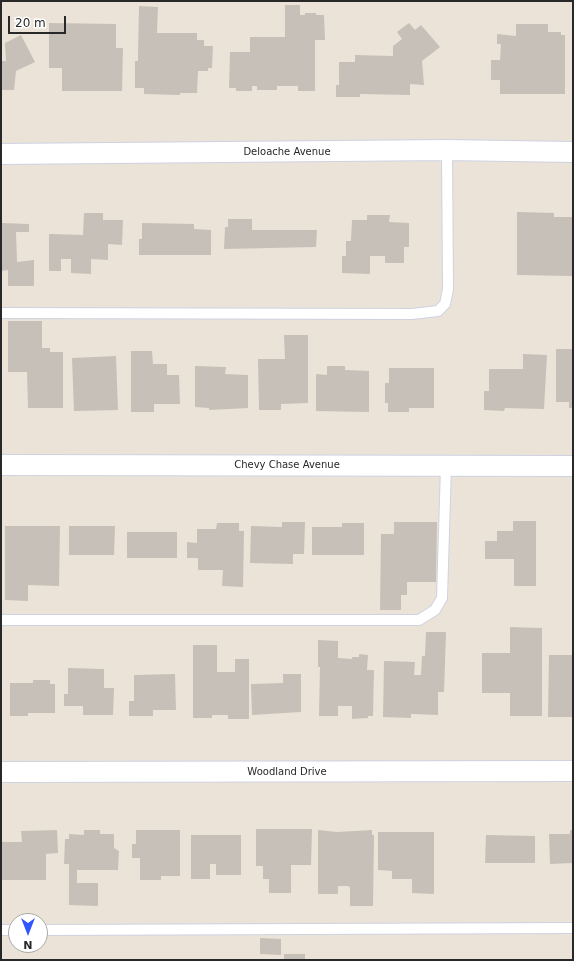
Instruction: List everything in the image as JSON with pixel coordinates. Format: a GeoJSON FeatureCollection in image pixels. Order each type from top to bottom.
{"type":"FeatureCollection","features":[{"type":"Feature","properties":{"kind":"street","name":"Deloache Avenue"},"geometry":{"type":"LineString","coordinates":[[1,154],[447,150],[573,152]]}},
{"type":"Feature","properties":{"kind":"street","name":"Chevy Chase Avenue"},"geometry":{"type":"LineString","coordinates":[[1,465],[573,466]]}},
{"type":"Feature","properties":{"kind":"street","name":"Woodland Drive"},"geometry":{"type":"LineString","coordinates":[[1,772],[573,771]]}},
{"type":"Feature","properties":{"kind":"lane"},"geometry":{"type":"LineString","coordinates":[[1,313],[412,314],[438,311],[445,304],[448,289],[447,150]]}},
{"type":"Feature","properties":{"kind":"lane"},"geometry":{"type":"LineString","coordinates":[[1,620],[419,620],[435,610],[442,598],[446,466]]}},
{"type":"Feature","properties":{"kind":"lane"},"geometry":{"type":"LineString","coordinates":[[48,930],[573,928]]}},
{"type":"Feature","properties":{"kind":"building"},"geometry":{"type":"Polygon","coordinates":[[[285,5],[300,5],[300,15],[305,15],[305,13],[316,13],[316,15],[324,15],[325,40],[315,40],[315,91],[298,91],[298,86],[277,86],[277,90],[257,90],[257,86],[252,86],[252,91],[236,91],[236,88],[229,88],[230,52],[250,52],[250,37],[285,37],[285,5]]]}},
{"type":"Feature","properties":{"kind":"building"},"geometry":{"type":"Polygon","coordinates":[[[139,6],[158,7],[157,33],[197,33],[197,40],[204,40],[204,46],[213,46],[212,68],[208,68],[208,71],[198,71],[197,93],[180,93],[180,95],[144,94],[144,88],[135,88],[135,61],[138,61],[139,6]]]}},
{"type":"Feature","properties":{"kind":"building"},"geometry":{"type":"Polygon","coordinates":[[[49,23],[116,24],[116,48],[123,48],[122,91],[62,91],[62,68],[49,68],[49,23]]]}},
{"type":"Feature","properties":{"kind":"building"},"geometry":{"type":"Polygon","coordinates":[[[409,23],[415,30],[421,25],[440,47],[422,61],[424,85],[410,84],[410,95],[360,94],[360,97],[336,97],[336,85],[339,85],[339,62],[355,62],[355,55],[393,56],[393,46],[402,39],[397,32],[409,23]]]}},
{"type":"Feature","properties":{"kind":"building"},"geometry":{"type":"Polygon","coordinates":[[[516,24],[548,24],[548,32],[561,32],[561,35],[565,35],[565,94],[500,94],[500,80],[491,80],[491,60],[500,60],[501,44],[497,44],[497,34],[516,36],[516,24]]]}},
{"type":"Feature","properties":{"kind":"building"},"geometry":{"type":"Polygon","coordinates":[[[21,35],[35,62],[16,71],[14,90],[1,90],[1,61],[6,61],[5,43],[21,35]]]}},
{"type":"Feature","properties":{"kind":"building"},"geometry":{"type":"Polygon","coordinates":[[[517,212],[554,213],[554,217],[573,217],[573,276],[517,275],[517,212]]]}},
{"type":"Feature","properties":{"kind":"building"},"geometry":{"type":"Polygon","coordinates":[[[84,213],[103,213],[103,220],[123,220],[122,245],[108,244],[108,260],[91,259],[91,274],[71,273],[71,259],[61,259],[61,271],[49,271],[49,234],[83,235],[84,213]]]}},
{"type":"Feature","properties":{"kind":"building"},"geometry":{"type":"Polygon","coordinates":[[[367,215],[390,215],[389,222],[409,223],[409,247],[404,247],[404,263],[385,263],[385,256],[370,256],[370,274],[342,273],[342,256],[346,256],[346,241],[351,241],[352,220],[367,220],[367,215]]]}},
{"type":"Feature","properties":{"kind":"building"},"geometry":{"type":"Polygon","coordinates":[[[228,219],[252,219],[252,230],[317,230],[316,247],[224,249],[225,227],[228,227],[228,219]]]}},
{"type":"Feature","properties":{"kind":"building"},"geometry":{"type":"Polygon","coordinates":[[[1,223],[29,224],[29,232],[16,232],[17,262],[34,260],[34,286],[8,286],[8,270],[1,271],[1,223]]]}},
{"type":"Feature","properties":{"kind":"building"},"geometry":{"type":"Polygon","coordinates":[[[142,223],[194,224],[194,229],[211,230],[211,255],[139,255],[139,239],[142,239],[142,223]]]}},
{"type":"Feature","properties":{"kind":"building"},"geometry":{"type":"Polygon","coordinates":[[[8,321],[42,321],[42,348],[50,348],[50,352],[63,352],[63,408],[28,408],[27,372],[8,372],[8,321]]]}},
{"type":"Feature","properties":{"kind":"building"},"geometry":{"type":"Polygon","coordinates":[[[284,335],[308,335],[308,403],[281,404],[281,410],[259,410],[258,359],[285,359],[284,335]]]}},
{"type":"Feature","properties":{"kind":"building"},"geometry":{"type":"Polygon","coordinates":[[[556,349],[573,349],[573,408],[569,408],[569,402],[556,402],[556,349]]]}},
{"type":"Feature","properties":{"kind":"building"},"geometry":{"type":"Polygon","coordinates":[[[131,351],[152,351],[153,364],[167,364],[167,375],[179,375],[180,404],[154,404],[154,412],[131,412],[131,351]]]}},
{"type":"Feature","properties":{"kind":"building"},"geometry":{"type":"Polygon","coordinates":[[[523,354],[547,355],[544,409],[505,408],[504,411],[484,410],[484,391],[489,391],[489,369],[523,369],[523,354]]]}},
{"type":"Feature","properties":{"kind":"building"},"geometry":{"type":"Polygon","coordinates":[[[116,356],[118,410],[74,411],[72,358],[116,356]]]}},
{"type":"Feature","properties":{"kind":"building"},"geometry":{"type":"Polygon","coordinates":[[[195,366],[226,367],[225,374],[248,375],[248,408],[209,410],[209,408],[195,407],[195,366]]]}},
{"type":"Feature","properties":{"kind":"building"},"geometry":{"type":"Polygon","coordinates":[[[327,366],[345,366],[345,370],[369,371],[369,412],[316,411],[316,374],[327,375],[327,366]]]}},
{"type":"Feature","properties":{"kind":"building"},"geometry":{"type":"Polygon","coordinates":[[[389,368],[434,368],[434,408],[409,408],[409,412],[388,412],[388,403],[385,403],[385,383],[389,383],[389,368]]]}},
{"type":"Feature","properties":{"kind":"building"},"geometry":{"type":"Polygon","coordinates":[[[513,521],[536,521],[536,586],[514,586],[514,559],[485,559],[485,541],[497,541],[497,531],[513,531],[513,521]]]}},
{"type":"Feature","properties":{"kind":"building"},"geometry":{"type":"Polygon","coordinates":[[[282,522],[305,522],[304,554],[293,554],[293,564],[250,563],[251,526],[282,527],[282,522]]]}},
{"type":"Feature","properties":{"kind":"building"},"geometry":{"type":"Polygon","coordinates":[[[394,522],[437,522],[436,582],[407,582],[407,595],[401,595],[401,610],[380,610],[381,534],[394,534],[394,522]]]}},
{"type":"Feature","properties":{"kind":"building"},"geometry":{"type":"Polygon","coordinates":[[[217,523],[239,523],[239,531],[244,531],[243,587],[222,586],[223,570],[198,570],[198,558],[187,558],[187,542],[197,543],[197,529],[216,529],[217,523]]]}},
{"type":"Feature","properties":{"kind":"building"},"geometry":{"type":"Polygon","coordinates":[[[342,523],[364,523],[364,555],[312,555],[312,527],[342,527],[342,523]]]}},
{"type":"Feature","properties":{"kind":"building"},"geometry":{"type":"Polygon","coordinates":[[[5,526],[60,526],[59,586],[28,585],[28,601],[5,600],[5,526]]]}},
{"type":"Feature","properties":{"kind":"building"},"geometry":{"type":"Polygon","coordinates":[[[69,526],[115,526],[114,555],[69,555],[69,526]]]}},
{"type":"Feature","properties":{"kind":"building"},"geometry":{"type":"Polygon","coordinates":[[[127,532],[177,532],[177,558],[127,558],[127,532]]]}},
{"type":"Feature","properties":{"kind":"building"},"geometry":{"type":"Polygon","coordinates":[[[510,627],[542,628],[542,716],[510,716],[510,693],[482,693],[482,653],[510,653],[510,627]]]}},
{"type":"Feature","properties":{"kind":"building"},"geometry":{"type":"Polygon","coordinates":[[[426,632],[446,632],[444,692],[438,692],[438,715],[411,714],[411,718],[383,717],[384,661],[415,662],[414,675],[421,675],[422,656],[425,656],[426,632]]]}},
{"type":"Feature","properties":{"kind":"building"},"geometry":{"type":"Polygon","coordinates":[[[318,640],[338,641],[338,658],[352,659],[352,657],[359,657],[359,654],[368,655],[367,670],[374,670],[373,716],[368,716],[368,718],[352,719],[352,706],[338,706],[338,716],[319,716],[320,667],[318,667],[318,640]]]}},
{"type":"Feature","properties":{"kind":"building"},"geometry":{"type":"Polygon","coordinates":[[[193,645],[217,645],[217,672],[235,672],[235,659],[249,659],[249,719],[228,719],[228,715],[212,715],[212,718],[193,718],[193,645]]]}},
{"type":"Feature","properties":{"kind":"building"},"geometry":{"type":"Polygon","coordinates":[[[549,655],[573,655],[573,717],[548,717],[549,655]]]}},
{"type":"Feature","properties":{"kind":"building"},"geometry":{"type":"Polygon","coordinates":[[[68,668],[104,669],[104,688],[114,688],[113,715],[83,715],[83,706],[64,706],[64,694],[68,694],[68,668]]]}},
{"type":"Feature","properties":{"kind":"building"},"geometry":{"type":"Polygon","coordinates":[[[175,674],[176,710],[153,710],[153,716],[129,716],[129,701],[134,701],[134,675],[175,674]]]}},
{"type":"Feature","properties":{"kind":"building"},"geometry":{"type":"Polygon","coordinates":[[[283,674],[301,674],[301,712],[252,715],[251,684],[283,683],[283,674]]]}},
{"type":"Feature","properties":{"kind":"building"},"geometry":{"type":"Polygon","coordinates":[[[33,680],[50,680],[50,684],[55,684],[55,713],[28,713],[28,716],[10,716],[10,683],[33,683],[33,680]]]}},
{"type":"Feature","properties":{"kind":"building"},"geometry":{"type":"Polygon","coordinates":[[[256,829],[312,829],[311,865],[291,865],[291,893],[269,893],[269,879],[263,879],[263,866],[256,866],[256,829]]]}},
{"type":"Feature","properties":{"kind":"building"},"geometry":{"type":"Polygon","coordinates":[[[57,830],[58,853],[46,854],[46,880],[1,880],[1,842],[22,842],[21,831],[57,830]]]}},
{"type":"Feature","properties":{"kind":"building"},"geometry":{"type":"Polygon","coordinates":[[[84,830],[100,830],[100,834],[114,834],[114,848],[119,851],[118,870],[77,870],[77,883],[98,883],[98,906],[69,905],[69,864],[64,864],[65,839],[69,839],[69,834],[84,835],[84,830]]]}},
{"type":"Feature","properties":{"kind":"building"},"geometry":{"type":"Polygon","coordinates":[[[136,830],[180,830],[180,876],[161,876],[161,880],[140,880],[140,858],[132,858],[132,844],[136,844],[136,830]]]}},
{"type":"Feature","properties":{"kind":"building"},"geometry":{"type":"Polygon","coordinates":[[[318,830],[337,832],[372,830],[372,835],[374,835],[373,906],[350,906],[350,887],[347,886],[338,886],[338,894],[318,894],[318,830]]]}},
{"type":"Feature","properties":{"kind":"building"},"geometry":{"type":"Polygon","coordinates":[[[570,830],[573,830],[573,863],[550,864],[549,834],[570,834],[570,830]]]}},
{"type":"Feature","properties":{"kind":"building"},"geometry":{"type":"Polygon","coordinates":[[[378,832],[434,832],[434,894],[412,893],[412,879],[392,879],[392,871],[378,870],[378,832]]]}},
{"type":"Feature","properties":{"kind":"building"},"geometry":{"type":"Polygon","coordinates":[[[191,835],[241,835],[241,875],[216,875],[216,864],[210,864],[210,879],[191,879],[191,835]]]}},
{"type":"Feature","properties":{"kind":"building"},"geometry":{"type":"Polygon","coordinates":[[[486,835],[535,836],[535,863],[485,863],[486,835]]]}},
{"type":"Feature","properties":{"kind":"building"},"geometry":{"type":"Polygon","coordinates":[[[260,938],[281,939],[281,955],[260,954],[260,938]]]}},
{"type":"Feature","properties":{"kind":"building"},"geometry":{"type":"Polygon","coordinates":[[[284,954],[305,954],[305,960],[284,960],[284,954]]]}}]}
